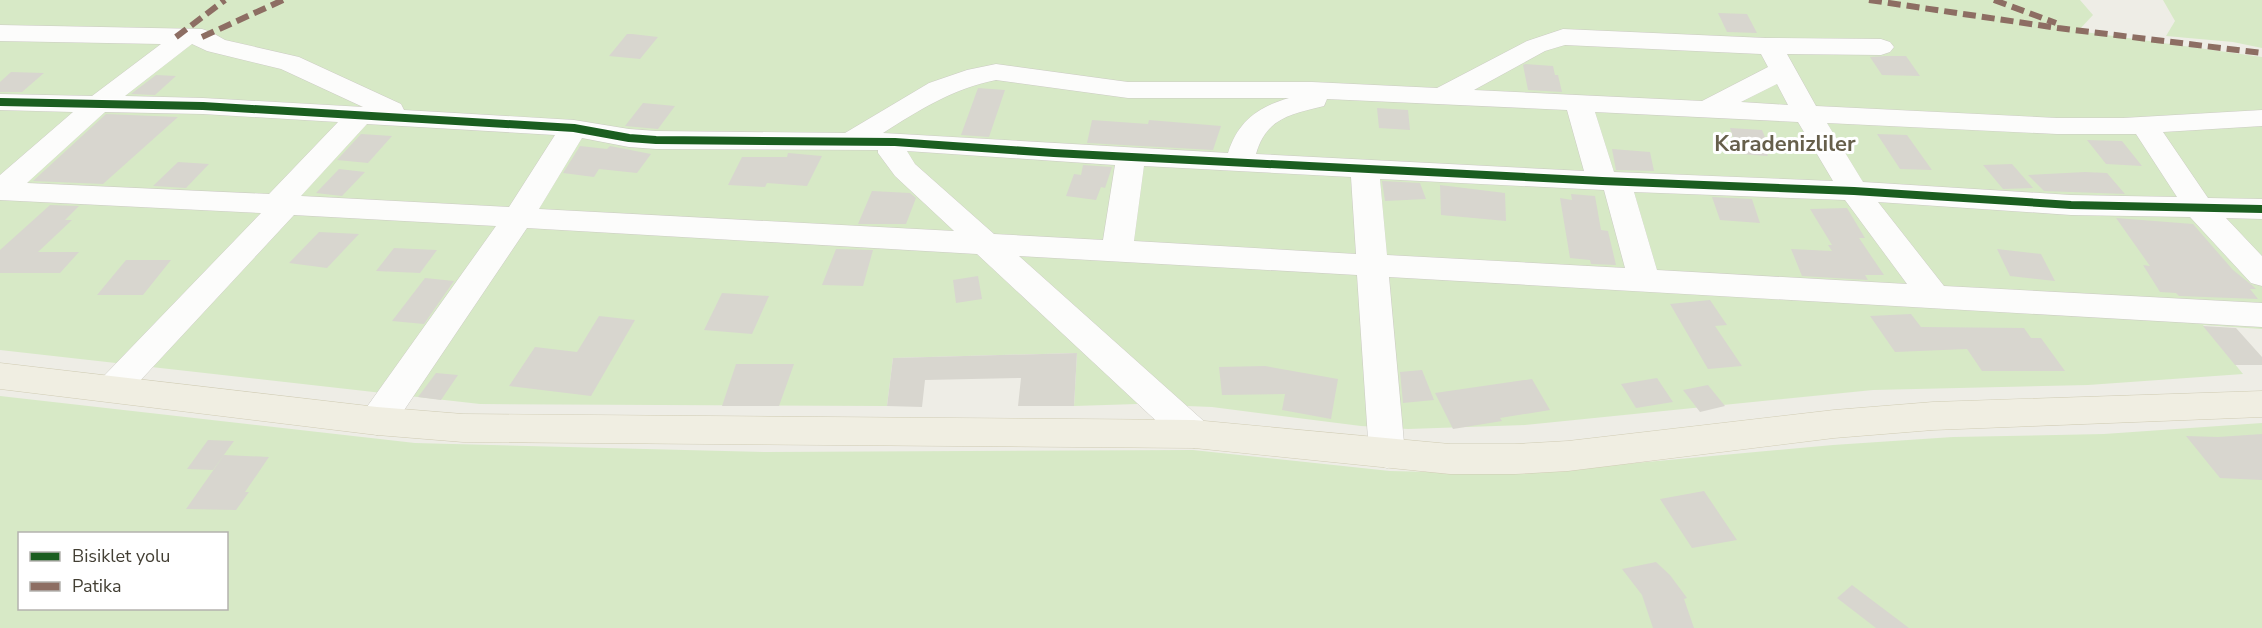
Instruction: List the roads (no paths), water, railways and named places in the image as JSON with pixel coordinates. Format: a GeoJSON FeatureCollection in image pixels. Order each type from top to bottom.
{"type":"FeatureCollection","features":[{"type":"Feature","properties":{"kind":"main road"},"geometry":{"type":"LineString","coordinates":[[0,358],[120,380],[383,412],[463,428],[548,430],[1184,424],[1386,446],[1461,459],[1568,456],[1834,424],[1922,417],[2262,404]]}},
{"type":"Feature","properties":{"kind":"main road"},"geometry":{"type":"LineString","coordinates":[[0,376],[120,380]]}},
{"type":"Feature","properties":{"kind":"main road"},"geometry":{"type":"LineString","coordinates":[[1386,446],[1566,435],[1882,401],[2262,387]]}},
{"type":"Feature","properties":{"kind":"street"},"geometry":{"type":"LineString","coordinates":[[0,33],[202,37],[216,46],[290,63],[407,118]]}},
{"type":"Feature","properties":{"kind":"street"},"geometry":{"type":"LineString","coordinates":[[0,191],[98,104],[186,37]]}},
{"type":"Feature","properties":{"kind":"street"},"geometry":{"type":"LineString","coordinates":[[1442,96],[1536,46],[1563,37],[1770,46],[1881,47]]}},
{"type":"Feature","properties":{"kind":"street"},"geometry":{"type":"LineString","coordinates":[[1770,46],[1806,112],[1854,191],[1933,295]]}},
{"type":"Feature","properties":{"kind":"street"},"geometry":{"type":"LineString","coordinates":[[1708,109],[1783,70]]}},
{"type":"Feature","properties":{"kind":"street"},"geometry":{"type":"LineString","coordinates":[[852,141],[951,83],[977,74],[996,72],[1128,90],[1348,91],[2057,126],[2144,125],[2262,118]]}},
{"type":"Feature","properties":{"kind":"street"},"geometry":{"type":"LineString","coordinates":[[1239,163],[1244,142],[1251,129],[1265,116],[1288,106],[1348,91]]}},
{"type":"Feature","properties":{"kind":"street"},"geometry":{"type":"LineString","coordinates":[[0,102],[203,106],[360,115],[574,128],[629,138],[656,140],[895,142],[1239,163],[1609,182],[1854,191],[2071,205],[2262,209]]}},
{"type":"Feature","properties":{"kind":"street"},"geometry":{"type":"LineString","coordinates":[[1578,103],[1644,279]]}},
{"type":"Feature","properties":{"kind":"street"},"geometry":{"type":"LineString","coordinates":[[120,380],[360,115]]}},
{"type":"Feature","properties":{"kind":"street"},"geometry":{"type":"LineString","coordinates":[[2144,125],[2199,208],[2262,275]]}},
{"type":"Feature","properties":{"kind":"street"},"geometry":{"type":"LineString","coordinates":[[383,412],[517,219],[574,128]]}},
{"type":"Feature","properties":{"kind":"street"},"geometry":{"type":"LineString","coordinates":[[895,142],[892,153],[905,170],[1184,424]]}},
{"type":"Feature","properties":{"kind":"street"},"geometry":{"type":"LineString","coordinates":[[1117,252],[1131,157]]}},
{"type":"Feature","properties":{"kind":"street"},"geometry":{"type":"LineString","coordinates":[[1365,169],[1386,446]]}},
{"type":"Feature","properties":{"kind":"street"},"geometry":{"type":"LineString","coordinates":[[0,191],[281,204],[517,219],[1933,295],[2170,312],[2262,315]]}},
{"type":"Feature","properties":{"kind":"district","name":"Karadenizliler"},"geometry":{"type":"Point","coordinates":[1785,143]}}]}
